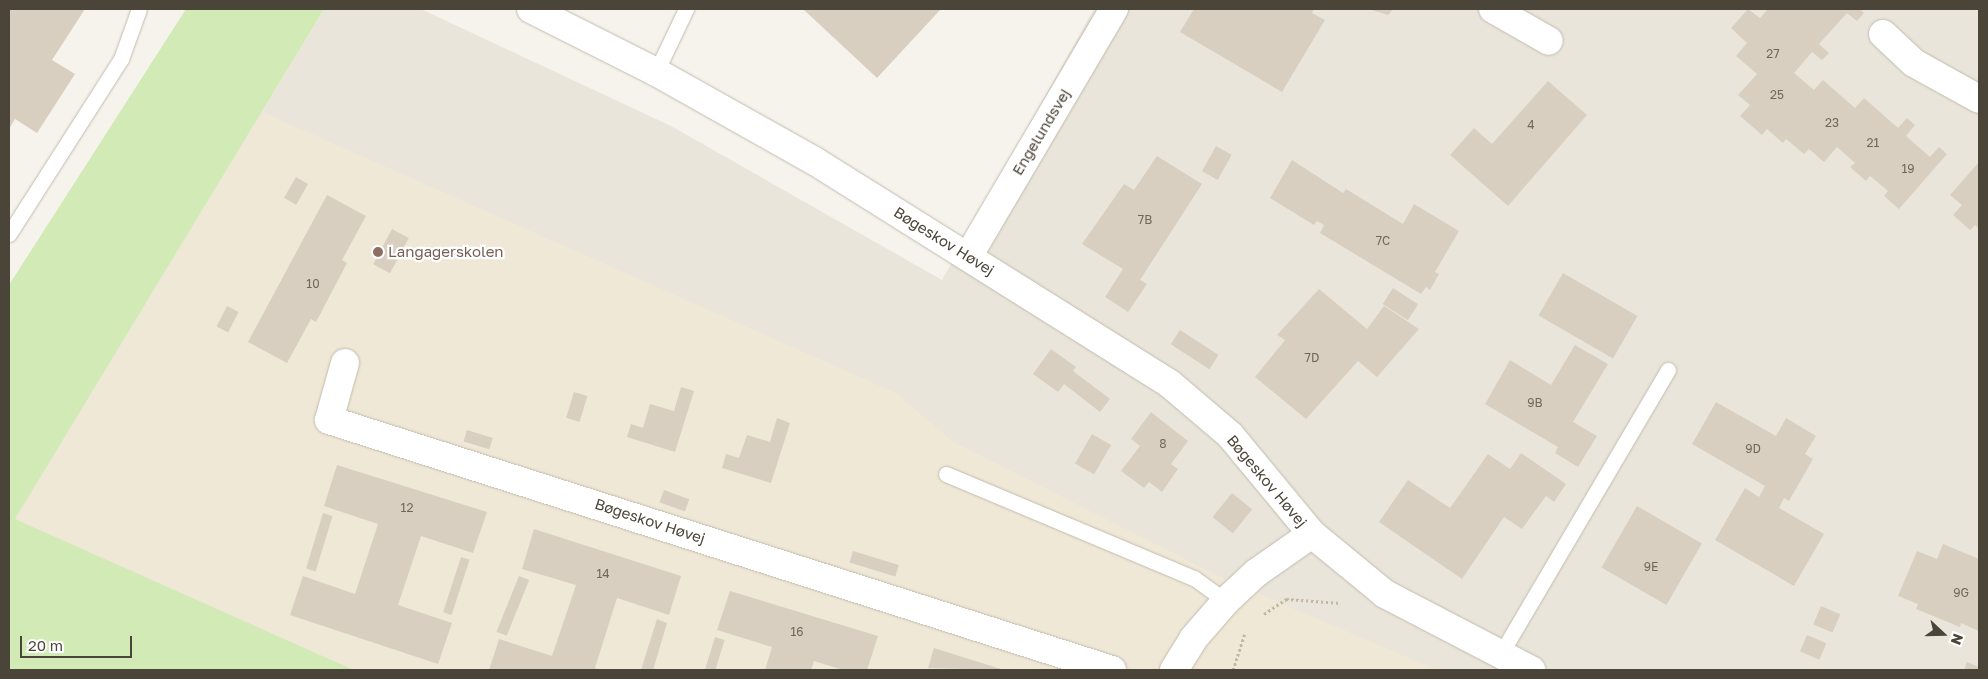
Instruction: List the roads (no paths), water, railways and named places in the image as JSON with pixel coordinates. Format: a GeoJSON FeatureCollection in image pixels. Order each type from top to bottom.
{"type":"FeatureCollection","features":[{"type":"Feature","properties":{"kind":"street","name":"Bøgeskov Høvej"},"geometry":{"type":"LineString","coordinates":[[531,9],[656,72],[814,160],[969,255],[1170,384],[1230,434],[1312,534],[1385,594],[1531,670]]}},
{"type":"Feature","properties":{"kind":"street","name":"Engelundsvej"},"geometry":{"type":"LineString","coordinates":[[969,255],[1114,9]]}},
{"type":"Feature","properties":{"kind":"street"},"geometry":{"type":"LineString","coordinates":[[1498,10],[1549,41]]}},
{"type":"Feature","properties":{"kind":"street"},"geometry":{"type":"LineString","coordinates":[[1883,34],[1914,63],[1979,99]]}},
{"type":"Feature","properties":{"kind":"street","name":"Bøgeskov Høvej"},"geometry":{"type":"LineString","coordinates":[[345,363],[329,420],[1112,670]]}},
{"type":"Feature","properties":{"kind":"street","name":"Bøgeskov Høvej"},"geometry":{"type":"LineString","coordinates":[[1174,670],[1193,639],[1226,601],[1256,574],[1312,534]]}},
{"type":"Feature","properties":{"kind":"lane"},"geometry":{"type":"LineString","coordinates":[[9,234],[121,59],[139,9]]}},
{"type":"Feature","properties":{"kind":"lane"},"geometry":{"type":"LineString","coordinates":[[656,72],[686,9]]}},
{"type":"Feature","properties":{"kind":"lane"},"geometry":{"type":"LineString","coordinates":[[1500,655],[1668,370]]}},
{"type":"Feature","properties":{"kind":"lane"},"geometry":{"type":"LineString","coordinates":[[946,474],[1194,578],[1226,601]]}},
{"type":"Feature","properties":{"kind":"place","name":"Langagerskolen"},"geometry":{"type":"Point","coordinates":[378,252]}}]}
